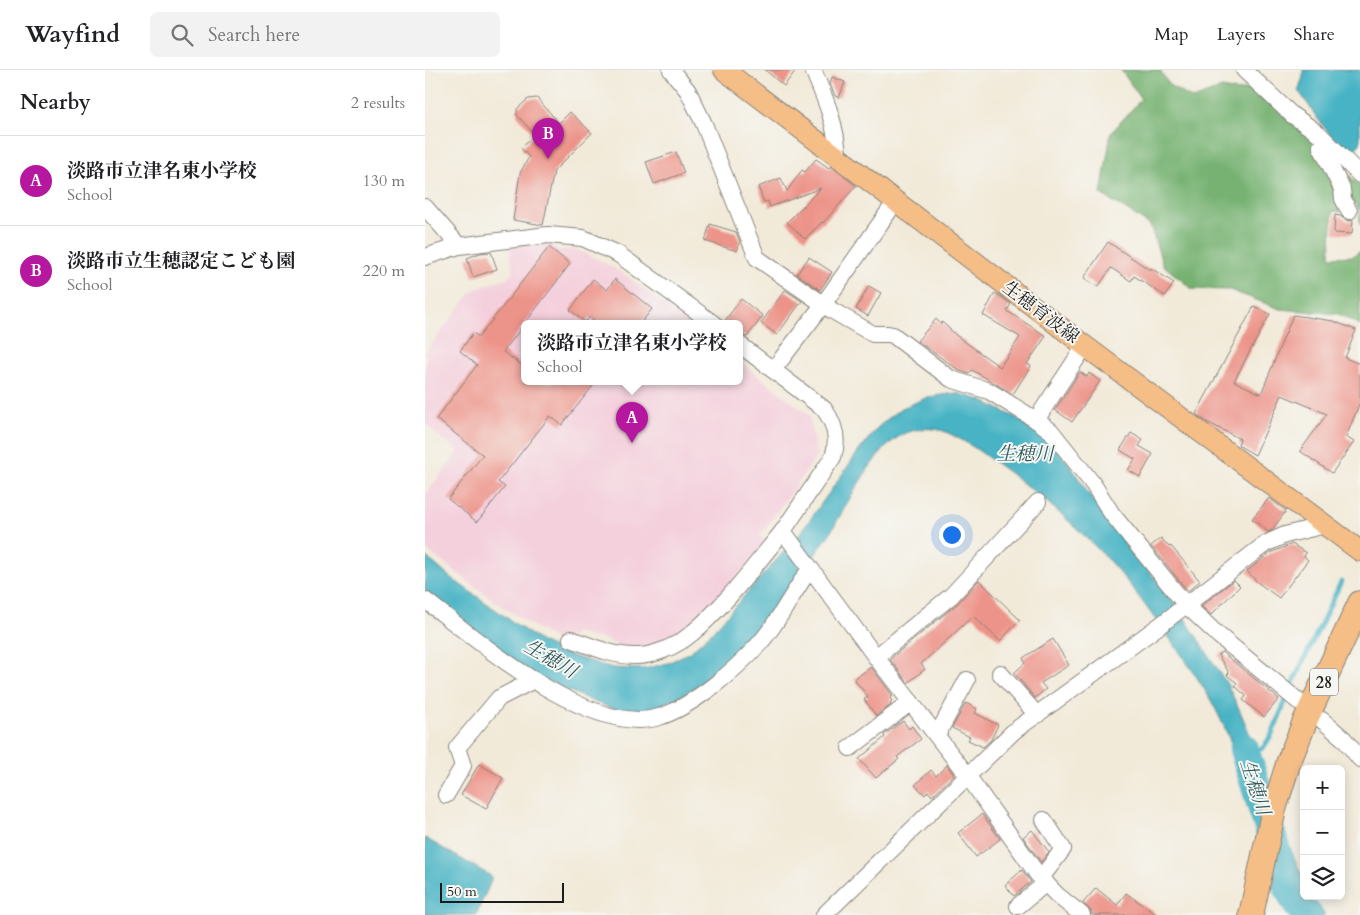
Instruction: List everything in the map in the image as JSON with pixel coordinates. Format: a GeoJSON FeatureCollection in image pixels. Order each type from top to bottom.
{"type":"FeatureCollection","features":[{"type":"Feature","properties":{"kind":"highway","name":"28"},"geometry":{"type":"LineString","coordinates":[[1251,915],[1262,859],[1289,761],[1360,603]]}},
{"type":"Feature","properties":{"kind":"main road","name":"生穂育波線"},"geometry":{"type":"LineString","coordinates":[[724,70],[1085,346],[1360,551]]}},
{"type":"Feature","properties":{"kind":"street"},"geometry":{"type":"LineString","coordinates":[[671,70],[688,91],[704,124],[757,258],[823,306],[873,334],[893,335],[951,379],[989,391],[1036,420],[1056,437],[1093,484],[1112,514],[1183,607],[1299,700]]}},
{"type":"Feature","properties":{"kind":"street"},"geometry":{"type":"LineString","coordinates":[[813,70],[835,128],[838,141],[838,157]]}},
{"type":"Feature","properties":{"kind":"street"},"geometry":{"type":"LineString","coordinates":[[1244,70],[1292,114],[1327,142],[1360,175]]}},
{"type":"Feature","properties":{"kind":"street"},"geometry":{"type":"LineString","coordinates":[[1327,142],[1321,147],[1342,189],[1343,199],[1349,212]]}},
{"type":"Feature","properties":{"kind":"street"},"geometry":{"type":"LineString","coordinates":[[773,370],[823,306],[896,201]]}},
{"type":"Feature","properties":{"kind":"street"},"geometry":{"type":"LineString","coordinates":[[425,207],[459,246]]}},
{"type":"Feature","properties":{"kind":"street"},"geometry":{"type":"LineString","coordinates":[[425,257],[459,246],[548,235],[583,238],[618,254],[709,320]]}},
{"type":"Feature","properties":{"kind":"street"},"geometry":{"type":"LineString","coordinates":[[1036,420],[1085,346]]}},
{"type":"Feature","properties":{"kind":"street"},"geometry":{"type":"LineString","coordinates":[[571,639],[595,647],[635,656],[656,652],[691,635],[787,535],[833,457],[836,443],[835,431],[824,409],[743,347]]}},
{"type":"Feature","properties":{"kind":"street"},"geometry":{"type":"LineString","coordinates":[[876,657],[951,596],[1038,502]]}},
{"type":"Feature","properties":{"kind":"street"},"geometry":{"type":"LineString","coordinates":[[824,915],[1014,731],[1159,626],[1271,540],[1325,525]]}},
{"type":"Feature","properties":{"kind":"street"},"geometry":{"type":"LineString","coordinates":[[787,535],[809,568],[937,735],[1044,881],[1065,902],[1082,915]]}},
{"type":"Feature","properties":{"kind":"street"},"geometry":{"type":"LineString","coordinates":[[425,600],[473,638],[534,680],[593,711],[621,719],[639,720],[658,718],[675,711],[727,674],[750,653],[772,628],[809,568]]}},
{"type":"Feature","properties":{"kind":"street"},"geometry":{"type":"LineString","coordinates":[[1000,673],[1037,715]]}},
{"type":"Feature","properties":{"kind":"street"},"geometry":{"type":"LineString","coordinates":[[446,795],[463,766],[457,748],[499,698],[534,680]]}},
{"type":"Feature","properties":{"kind":"street"},"geometry":{"type":"LineString","coordinates":[[937,735],[967,680]]}},
{"type":"Feature","properties":{"kind":"street"},"geometry":{"type":"LineString","coordinates":[[850,748],[911,702]]}},
{"type":"Feature","properties":{"kind":"street"},"geometry":{"type":"LineString","coordinates":[[1322,720],[1344,739],[1360,760]]}},
{"type":"Feature","properties":{"kind":"street"},"geometry":{"type":"LineString","coordinates":[[1017,906],[1044,881],[1063,849],[1044,820]]}},
{"type":"Feature","properties":{"kind":"shaded area"},"geometry":{"type":"Polygon","coordinates":[[[538,239],[552,245],[557,250],[577,250],[605,263],[629,278],[685,320],[521,320],[521,385],[743,385],[743,364],[809,415],[817,456],[760,536],[768,542],[700,619],[644,651],[626,649],[601,638],[589,637],[577,632],[565,646],[500,605],[425,549],[425,495],[459,451],[438,436],[425,423],[425,353],[473,290],[509,277],[513,271],[509,244],[538,239]]]}},
{"type":"Feature","properties":{"kind":"green space"},"geometry":{"type":"Polygon","coordinates":[[[1121,70],[1160,70],[1169,85],[1193,99],[1222,88],[1237,91],[1255,88],[1317,141],[1335,189],[1341,212],[1333,211],[1330,257],[1353,256],[1360,251],[1360,325],[1338,314],[1280,309],[1230,290],[1192,289],[1163,265],[1150,225],[1101,194],[1111,133],[1141,99],[1121,70]]]}},
{"type":"Feature","properties":{"kind":"green space"},"geometry":{"type":"Polygon","coordinates":[[[1339,166],[1360,186],[1360,211],[1348,194],[1339,166]]]}},
{"type":"Feature","properties":{"kind":"water"},"geometry":{"type":"Polygon","coordinates":[[[1303,70],[1360,70],[1360,144],[1354,150],[1337,141],[1329,133],[1298,91],[1303,77],[1303,70]]]}},
{"type":"Feature","properties":{"kind":"water","name":"生穂川"},"geometry":{"type":"Polygon","coordinates":[[[956,393],[981,400],[1015,417],[1044,435],[1067,461],[1107,521],[1163,588],[1182,614],[1227,684],[1264,768],[1253,801],[1228,735],[1209,697],[1197,677],[1126,580],[1097,548],[1049,504],[972,446],[937,429],[922,429],[896,438],[884,449],[862,478],[827,538],[811,560],[797,538],[878,427],[900,409],[928,397],[956,393]]]}},
{"type":"Feature","properties":{"kind":"water","name":"生穂川"},"geometry":{"type":"Polygon","coordinates":[[[787,548],[798,562],[801,572],[759,631],[720,669],[688,692],[671,701],[638,711],[624,711],[610,707],[548,682],[500,652],[425,593],[425,556],[451,578],[541,642],[575,657],[613,668],[644,669],[668,663],[690,652],[712,632],[787,548]]]}},
{"type":"Feature","properties":{"kind":"water"},"geometry":{"type":"Polygon","coordinates":[[[425,838],[491,876],[491,881],[476,915],[425,915],[425,838]]]}},
{"type":"Feature","properties":{"kind":"water","name":"生穂川"},"geometry":{"type":"Polygon","coordinates":[[[1289,846],[1300,871],[1300,900],[1314,900],[1325,915],[1294,915],[1285,903],[1278,885],[1289,846]]]}},
{"type":"Feature","properties":{"kind":"building"},"geometry":{"type":"Polygon","coordinates":[[[765,70],[796,70],[784,86],[765,70]]]}},
{"type":"Feature","properties":{"kind":"building"},"geometry":{"type":"Polygon","coordinates":[[[832,77],[845,82],[839,98],[835,96],[830,84],[832,77]]]}},
{"type":"Feature","properties":{"kind":"building"},"geometry":{"type":"Polygon","coordinates":[[[537,98],[559,123],[570,112],[592,133],[554,171],[543,225],[513,220],[520,173],[529,157],[521,148],[535,135],[517,115],[517,109],[528,99],[537,98]]]}},
{"type":"Feature","properties":{"kind":"building"},"geometry":{"type":"Polygon","coordinates":[[[676,152],[684,173],[654,184],[646,162],[676,152]]]}},
{"type":"Feature","properties":{"kind":"building"},"geometry":{"type":"Polygon","coordinates":[[[816,159],[829,168],[831,166],[856,186],[823,223],[805,239],[787,222],[821,188],[770,207],[768,201],[764,202],[758,187],[781,178],[787,191],[802,170],[805,172],[816,159]]]}},
{"type":"Feature","properties":{"kind":"building"},"geometry":{"type":"Polygon","coordinates":[[[1335,215],[1348,221],[1353,220],[1352,234],[1334,233],[1335,215]]]}},
{"type":"Feature","properties":{"kind":"building"},"geometry":{"type":"Polygon","coordinates":[[[710,224],[736,232],[740,242],[737,251],[705,241],[710,224]]]}},
{"type":"Feature","properties":{"kind":"building"},"geometry":{"type":"Polygon","coordinates":[[[1108,242],[1150,270],[1151,268],[1174,283],[1165,296],[1134,276],[1131,281],[1111,268],[1098,287],[1084,278],[1108,242]]]}},
{"type":"Feature","properties":{"kind":"building"},"geometry":{"type":"Polygon","coordinates":[[[549,247],[570,264],[527,320],[521,320],[521,328],[503,352],[521,364],[521,385],[594,385],[562,425],[550,416],[498,482],[505,487],[477,522],[448,499],[483,455],[436,419],[477,365],[460,351],[473,333],[479,337],[549,247]]]}},
{"type":"Feature","properties":{"kind":"building"},"geometry":{"type":"Polygon","coordinates":[[[491,252],[497,269],[473,277],[467,258],[480,253],[491,252]]]}},
{"type":"Feature","properties":{"kind":"building"},"geometry":{"type":"Polygon","coordinates":[[[809,257],[832,272],[820,290],[797,274],[809,257]]]}},
{"type":"Feature","properties":{"kind":"building"},"geometry":{"type":"Polygon","coordinates":[[[593,279],[607,290],[615,279],[652,309],[643,320],[593,320],[590,317],[587,320],[582,320],[570,310],[593,279]]]}},
{"type":"Feature","properties":{"kind":"building"},"geometry":{"type":"Polygon","coordinates":[[[869,286],[881,293],[868,316],[856,309],[869,286]]]}},
{"type":"Feature","properties":{"kind":"building"},"geometry":{"type":"Polygon","coordinates":[[[785,290],[802,301],[777,335],[761,323],[785,290]]]}},
{"type":"Feature","properties":{"kind":"building"},"geometry":{"type":"Polygon","coordinates":[[[995,293],[1011,304],[1007,311],[1046,336],[1027,364],[1031,366],[1013,394],[972,370],[969,374],[960,371],[917,341],[936,319],[1000,367],[1020,337],[983,315],[995,293]]]}},
{"type":"Feature","properties":{"kind":"building"},"geometry":{"type":"Polygon","coordinates":[[[741,299],[763,316],[747,337],[743,336],[743,320],[725,320],[741,299]]]}},
{"type":"Feature","properties":{"kind":"building"},"geometry":{"type":"Polygon","coordinates":[[[1254,306],[1270,314],[1234,381],[1261,394],[1293,315],[1333,321],[1356,330],[1345,358],[1360,364],[1360,402],[1346,437],[1354,442],[1332,473],[1300,451],[1327,414],[1282,395],[1255,455],[1238,445],[1240,439],[1207,422],[1196,414],[1254,306]]]}},
{"type":"Feature","properties":{"kind":"building"},"geometry":{"type":"Polygon","coordinates":[[[1080,372],[1087,377],[1089,373],[1100,381],[1072,422],[1055,410],[1080,372]]]}},
{"type":"Feature","properties":{"kind":"building"},"geometry":{"type":"Polygon","coordinates":[[[1131,433],[1143,440],[1139,446],[1153,454],[1140,477],[1128,470],[1135,459],[1120,450],[1131,433]]]}},
{"type":"Feature","properties":{"kind":"building"},"geometry":{"type":"Polygon","coordinates":[[[1269,498],[1286,511],[1272,530],[1268,532],[1252,519],[1269,498]]]}},
{"type":"Feature","properties":{"kind":"building"},"geometry":{"type":"Polygon","coordinates":[[[1161,538],[1169,547],[1171,546],[1200,581],[1188,591],[1151,546],[1161,538]]]}},
{"type":"Feature","properties":{"kind":"building"},"geometry":{"type":"Polygon","coordinates":[[[1292,544],[1306,553],[1304,556],[1308,560],[1279,598],[1257,582],[1247,571],[1270,553],[1292,544]]]}},
{"type":"Feature","properties":{"kind":"building"},"geometry":{"type":"Polygon","coordinates":[[[979,580],[1020,620],[1000,641],[973,616],[921,664],[925,669],[908,683],[890,659],[957,604],[979,580]]]}},
{"type":"Feature","properties":{"kind":"building"},"geometry":{"type":"Polygon","coordinates":[[[1234,580],[1240,586],[1211,615],[1201,606],[1234,580]]]}},
{"type":"Feature","properties":{"kind":"building"},"geometry":{"type":"Polygon","coordinates":[[[1053,639],[1069,665],[1041,683],[1046,689],[1035,698],[1014,673],[1025,663],[1023,658],[1053,639]]]}},
{"type":"Feature","properties":{"kind":"building"},"geometry":{"type":"Polygon","coordinates":[[[1222,652],[1279,699],[1264,717],[1243,700],[1246,696],[1235,686],[1237,683],[1227,675],[1229,673],[1218,655],[1222,652]]]}},
{"type":"Feature","properties":{"kind":"building"},"geometry":{"type":"Polygon","coordinates":[[[871,667],[893,696],[890,698],[892,701],[891,705],[876,716],[864,699],[868,697],[854,679],[871,667]]]}},
{"type":"Feature","properties":{"kind":"building"},"geometry":{"type":"Polygon","coordinates":[[[966,703],[977,709],[975,713],[998,725],[991,740],[983,747],[968,740],[970,737],[952,728],[966,703]]]}},
{"type":"Feature","properties":{"kind":"building"},"geometry":{"type":"Polygon","coordinates":[[[903,721],[909,729],[912,726],[921,739],[897,757],[899,759],[876,778],[859,759],[885,737],[884,735],[903,721]]]}},
{"type":"Feature","properties":{"kind":"building"},"geometry":{"type":"Polygon","coordinates":[[[479,764],[503,778],[486,809],[461,795],[479,764]]]}},
{"type":"Feature","properties":{"kind":"building"},"geometry":{"type":"Polygon","coordinates":[[[947,765],[954,775],[932,796],[928,791],[925,795],[915,785],[931,770],[936,776],[947,765]]]}},
{"type":"Feature","properties":{"kind":"building"},"geometry":{"type":"Polygon","coordinates":[[[982,814],[1000,839],[976,857],[958,833],[982,814]]]}},
{"type":"Feature","properties":{"kind":"building"},"geometry":{"type":"Polygon","coordinates":[[[1032,830],[1049,852],[1041,862],[1023,837],[1032,830]]]}},
{"type":"Feature","properties":{"kind":"building"},"geometry":{"type":"Polygon","coordinates":[[[1022,870],[1031,882],[1014,896],[1005,885],[1022,870]]]}},
{"type":"Feature","properties":{"kind":"building"},"geometry":{"type":"Polygon","coordinates":[[[1096,888],[1117,905],[1126,893],[1157,915],[1092,915],[1091,911],[1083,903],[1096,888]]]}},
{"type":"Feature","properties":{"kind":"waterway"},"geometry":{"type":"LineString","coordinates":[[1353,150],[1360,162]]}},
{"type":"Feature","properties":{"kind":"waterway"},"geometry":{"type":"LineString","coordinates":[[1291,687],[1341,582]]}},
{"type":"Feature","properties":{"kind":"waterway"},"geometry":{"type":"LineString","coordinates":[[1250,753],[1263,748],[1272,734],[1286,700]]}},
{"type":"Feature","properties":{"kind":"waterway","name":"生穂川"},"geometry":{"type":"LineString","coordinates":[[1244,749],[1286,882],[1297,904],[1308,915]]}},
{"type":"Feature","properties":{"kind":"place","name":"淡路市立生穂認定こども園"},"geometry":{"type":"Point","coordinates":[548,159]}},
{"type":"Feature","properties":{"kind":"place","name":"淡路市立津名東小学校"},"geometry":{"type":"Point","coordinates":[632,443]}}]}
